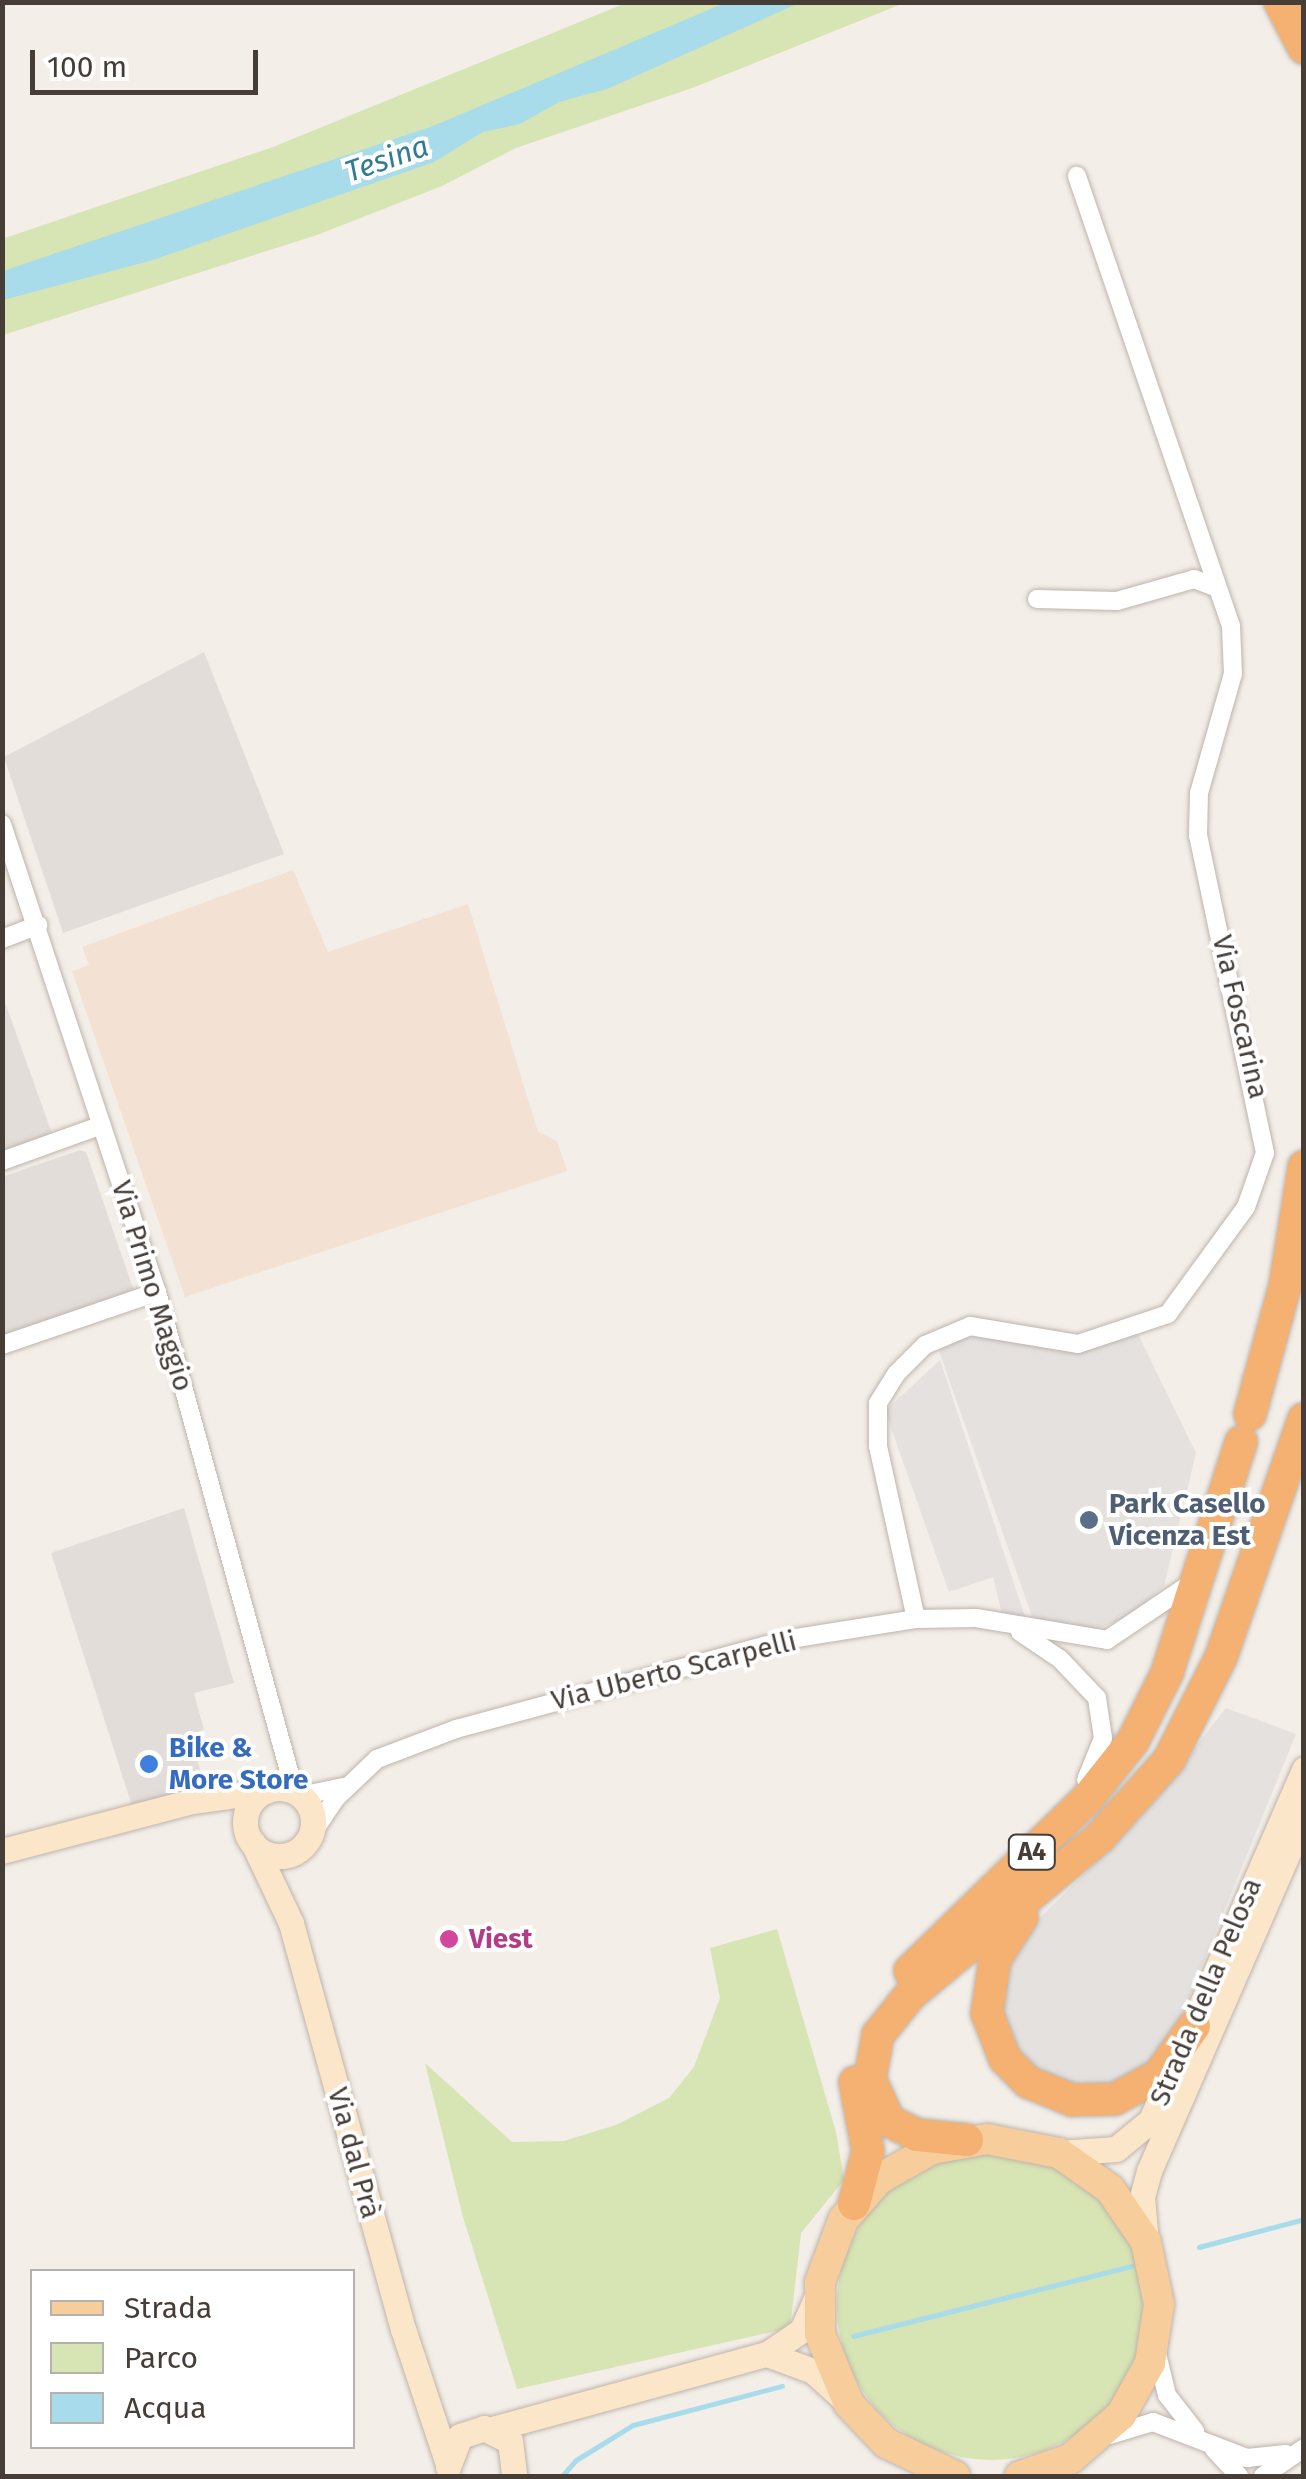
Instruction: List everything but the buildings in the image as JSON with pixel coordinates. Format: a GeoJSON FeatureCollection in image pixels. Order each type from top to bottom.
{"type":"FeatureCollection","features":[{"type":"Feature","properties":{"kind":"highway"},"geometry":{"type":"LineString","coordinates":[[1280,2],[1304,48]]}},
{"type":"Feature","properties":{"kind":"highway","name":"A4"},"geometry":{"type":"LineString","coordinates":[[854,2204],[868,2150],[854,2075],[866,2026],[900,1981],[1086,1799],[1133,1741],[1168,1673],[1285,1286],[1304,1166]]}},
{"type":"Feature","properties":{"kind":"highway"},"geometry":{"type":"LineString","coordinates":[[1285,1286],[1304,1241]]}},
{"type":"Feature","properties":{"kind":"highway"},"geometry":{"type":"LineString","coordinates":[[1194,2026],[1159,2075],[1115,2099],[1072,2100],[1046,2092],[1005,2058],[987,2013],[995,1959],[1057,1875],[1132,1805],[1200,1708],[1281,1496],[1304,1418]]}},
{"type":"Feature","properties":{"kind":"highway","name":"A4"},"geometry":{"type":"LineString","coordinates":[[967,2140],[917,2135],[889,2121],[870,2079],[873,2049],[910,1995],[1057,1875]]}},
{"type":"Feature","properties":{"kind":"main road"},"geometry":{"type":"LineString","coordinates":[[906,2476],[886,2443],[849,2404],[820,2334],[820,2282],[854,2204],[895,2167],[967,2140],[1010,2140],[1059,2154],[1110,2188],[1146,2242],[1160,2304],[1156,2343],[1133,2399],[1096,2441],[1056,2465],[1020,2476]]}},
{"type":"Feature","properties":{"kind":"main road"},"geometry":{"type":"LineString","coordinates":[[886,2443],[955,2476]]}},
{"type":"Feature","properties":{"kind":"street","name":"Via Foscarina"},"geometry":{"type":"LineString","coordinates":[[916,1619],[878,1446],[878,1402],[896,1374],[925,1344],[970,1326],[1078,1344],[1168,1314],[1246,1207],[1262,1172],[1262,1114],[1198,836],[1199,793],[1233,674],[1231,626],[1078,176]]}},
{"type":"Feature","properties":{"kind":"street"},"geometry":{"type":"LineString","coordinates":[[1036,598],[1116,600],[1194,579],[1216,588]]}},
{"type":"Feature","properties":{"kind":"street","name":"Via Primo Maggio"},"geometry":{"type":"LineString","coordinates":[[2,824],[157,1292],[279,1754],[284,1792]]}},
{"type":"Feature","properties":{"kind":"street"},"geometry":{"type":"LineString","coordinates":[[2,940],[38,925]]}},
{"type":"Feature","properties":{"kind":"street"},"geometry":{"type":"LineString","coordinates":[[2,1161],[102,1125]]}},
{"type":"Feature","properties":{"kind":"street"},"geometry":{"type":"LineString","coordinates":[[2,1346],[157,1292]]}},
{"type":"Feature","properties":{"kind":"street","name":"Via Uberto Scarpelli"},"geometry":{"type":"LineString","coordinates":[[306,1842],[351,1781],[403,1744],[790,1639],[916,1619],[976,1618],[1106,1640],[1198,1578]]}},
{"type":"Feature","properties":{"kind":"street","name":"Via Uberto Scarpelli"},"geometry":{"type":"LineString","coordinates":[[987,1895],[1094,1771],[1103,1738],[1097,1698],[1080,1677],[1012,1626]]}},
{"type":"Feature","properties":{"kind":"street","name":"Strada della Pelosa"},"geometry":{"type":"LineString","coordinates":[[1059,2154],[1116,2150],[1134,2140],[1170,2090],[1304,1769]]}},
{"type":"Feature","properties":{"kind":"street","name":"Via Uberto Scarpelli"},"geometry":{"type":"LineString","coordinates":[[284,1792],[351,1781]]}},
{"type":"Feature","properties":{"kind":"street"},"geometry":{"type":"LineString","coordinates":[[250,1838],[246,1813],[284,1792]]}},
{"type":"Feature","properties":{"kind":"street"},"geometry":{"type":"LineString","coordinates":[[2,1852],[192,1801],[284,1792],[313,1818],[306,1842],[283,1856],[192,1801]]}},
{"type":"Feature","properties":{"kind":"street","name":"Strada della Pelosa"},"geometry":{"type":"LineString","coordinates":[[1146,2242],[1142,2197],[1149,2171],[1304,1817]]}},
{"type":"Feature","properties":{"kind":"street","name":"Via dal Prà"},"geometry":{"type":"LineString","coordinates":[[250,1838],[292,1924],[419,2382],[449,2469]]}},
{"type":"Feature","properties":{"kind":"street","name":"Via dal Prà"},"geometry":{"type":"LineString","coordinates":[[292,1924],[306,1842]]}},
{"type":"Feature","properties":{"kind":"street"},"geometry":{"type":"LineString","coordinates":[[449,2469],[454,2443],[480,2430],[767,2354],[802,2330],[820,2282]]}},
{"type":"Feature","properties":{"kind":"street"},"geometry":{"type":"LineString","coordinates":[[1156,2343],[1167,2395],[1239,2476]]}},
{"type":"Feature","properties":{"kind":"street"},"geometry":{"type":"LineString","coordinates":[[767,2354],[813,2371],[849,2404]]}},
{"type":"Feature","properties":{"kind":"street","name":"Via dal Prà"},"geometry":{"type":"LineString","coordinates":[[419,2382],[480,2430],[510,2442],[516,2469]]}},
{"type":"Feature","properties":{"kind":"street"},"geometry":{"type":"LineString","coordinates":[[516,2469],[533,2436],[570,2405]]}},
{"type":"Feature","properties":{"kind":"street"},"geometry":{"type":"LineString","coordinates":[[1096,2441],[1153,2422],[1257,2460],[1297,2449]]}},
{"type":"Feature","properties":{"kind":"street"},"geometry":{"type":"LineString","coordinates":[[1263,2476],[1297,2449]]}},
{"type":"Feature","properties":{"kind":"shaded area"},"geometry":{"type":"Polygon","coordinates":[[[204,652],[284,854],[63,933],[4,757],[204,652]]]}},
{"type":"Feature","properties":{"kind":"shaded area"},"geometry":{"type":"Polygon","coordinates":[[[293,870],[328,952],[468,904],[538,1132],[557,1141],[567,1171],[185,1297],[72,971],[89,965],[82,947],[293,870]]]}},
{"type":"Feature","properties":{"kind":"shaded area"},"geometry":{"type":"Polygon","coordinates":[[[2,994],[54,1139],[2,1158],[2,994]]]}},
{"type":"Feature","properties":{"kind":"shaded area"},"geometry":{"type":"Polygon","coordinates":[[[80,1150],[86,1152],[136,1297],[3,1347],[2,1177],[80,1150]]]}},
{"type":"Feature","properties":{"kind":"shaded area","name":"Park Casello Vicenza Est"},"geometry":{"type":"Polygon","coordinates":[[[1137,1332],[1196,1453],[1164,1586],[1129,1617],[1093,1630],[1033,1619],[939,1351],[957,1339],[987,1336],[1074,1352],[1137,1332]]]}},
{"type":"Feature","properties":{"kind":"shaded area"},"geometry":{"type":"Polygon","coordinates":[[[940,1360],[1028,1626],[1002,1614],[993,1577],[949,1592],[885,1411],[940,1360]]]}},
{"type":"Feature","properties":{"kind":"shaded area"},"geometry":{"type":"Polygon","coordinates":[[[184,1508],[234,1683],[194,1693],[204,1730],[190,1734],[205,1787],[132,1806],[51,1553],[184,1508]]]}},
{"type":"Feature","properties":{"kind":"shaded area"},"geometry":{"type":"Polygon","coordinates":[[[1226,1708],[1296,1734],[1168,2049],[1133,2087],[1045,2085],[998,2034],[1002,1956],[1141,1817],[1226,1708]]]}},
{"type":"Feature","properties":{"kind":"green space"},"geometry":{"type":"Polygon","coordinates":[[[626,3],[904,3],[692,88],[516,148],[442,186],[317,235],[3,335],[2,239],[273,147],[626,3]]]}},
{"type":"Feature","properties":{"kind":"green space"},"geometry":{"type":"Polygon","coordinates":[[[777,1929],[836,2132],[844,2180],[801,2233],[790,2328],[517,2389],[463,2217],[425,2063],[512,2142],[564,2141],[616,2125],[669,2098],[694,2067],[720,1998],[710,1948],[777,1929]]]}},
{"type":"Feature","properties":{"kind":"green space"},"geometry":{"type":"Polygon","coordinates":[[[991,2152],[1050,2163],[1100,2197],[1134,2247],[1145,2306],[1134,2365],[1100,2415],[1050,2449],[991,2460],[932,2449],[882,2415],[848,2365],[837,2306],[848,2247],[882,2197],[932,2163],[991,2152]]]}},
{"type":"Feature","properties":{"kind":"water","name":"Tesina"},"geometry":{"type":"Polygon","coordinates":[[[725,3],[799,3],[607,89],[559,102],[520,124],[483,132],[434,162],[153,260],[3,300],[3,271],[433,126],[725,3]]]}},
{"type":"Feature","properties":{"kind":"waterway"},"geometry":{"type":"LineString","coordinates":[[1199,2247],[1304,2219]]}},
{"type":"Feature","properties":{"kind":"waterway"},"geometry":{"type":"LineString","coordinates":[[853,2336],[1131,2266]]}},
{"type":"Feature","properties":{"kind":"waterway"},"geometry":{"type":"LineString","coordinates":[[562,2476],[576,2460],[633,2425],[782,2386]]}},
{"type":"Feature","properties":{"kind":"place","name":"Park Casello Vicenza Est"},"geometry":{"type":"Point","coordinates":[1089,1520]}},
{"type":"Feature","properties":{"kind":"place","name":"Bike & More Store"},"geometry":{"type":"Point","coordinates":[149,1764]}},
{"type":"Feature","properties":{"kind":"place","name":"Viest"},"geometry":{"type":"Point","coordinates":[449,1939]}}]}
